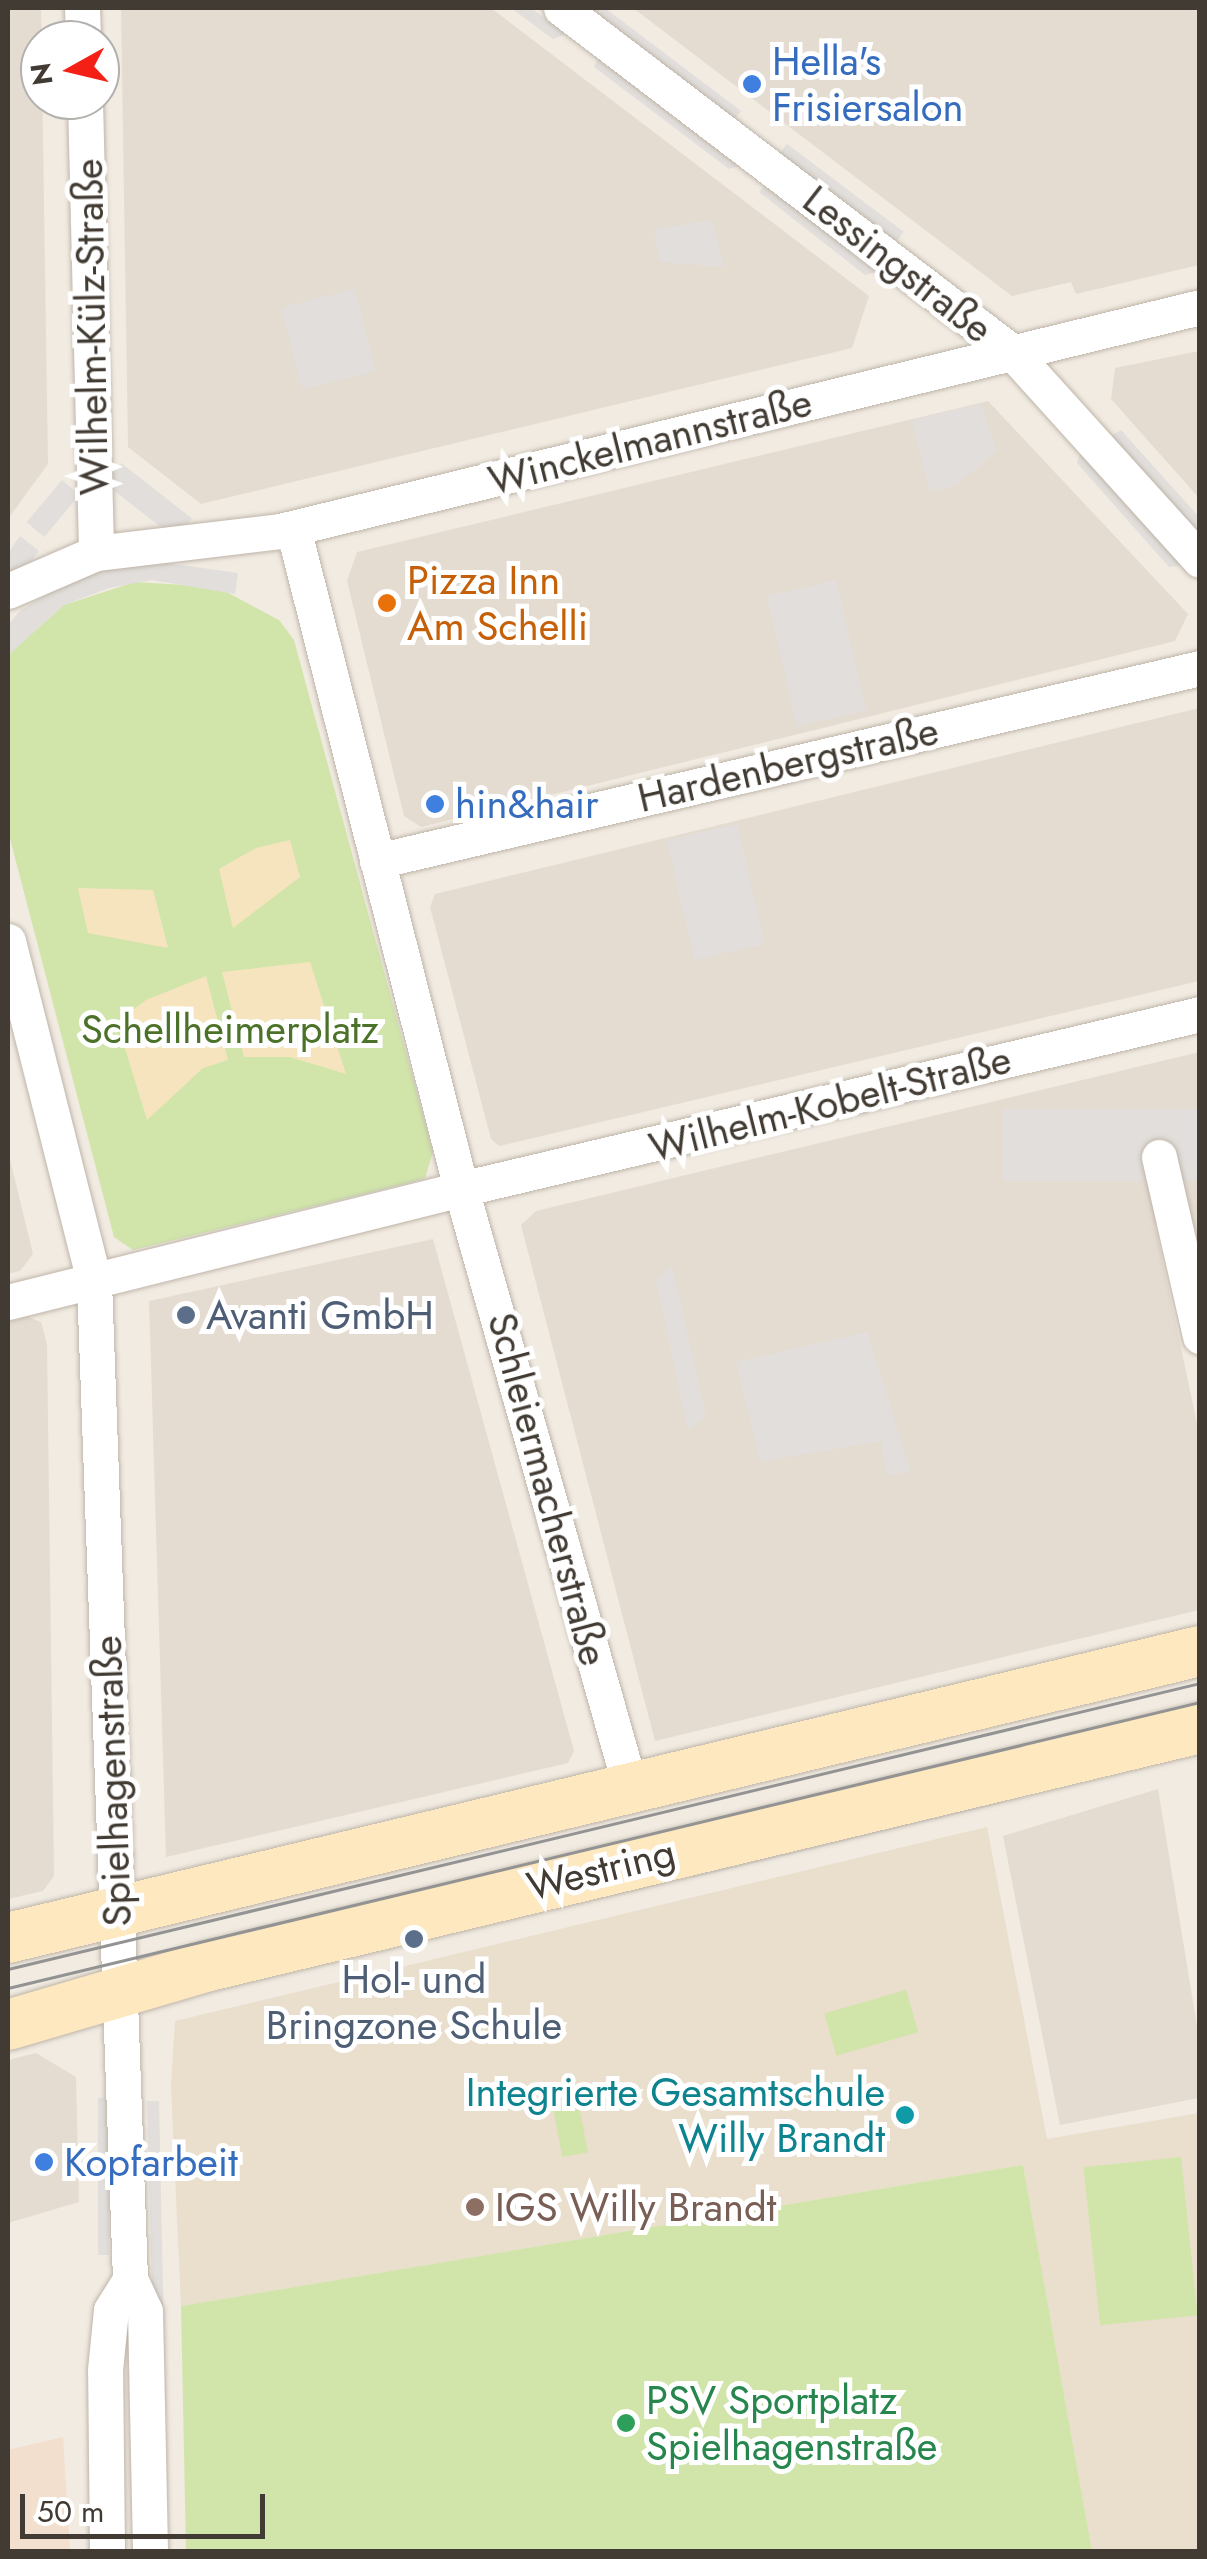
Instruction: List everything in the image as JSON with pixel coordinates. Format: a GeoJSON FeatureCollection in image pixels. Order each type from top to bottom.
{"type":"FeatureCollection","features":[{"type":"Feature","properties":{"kind":"main road","name":"Westring"},"geometry":{"type":"LineString","coordinates":[[8,1938],[1200,1651]]}},
{"type":"Feature","properties":{"kind":"main road","name":"Westring"},"geometry":{"type":"LineString","coordinates":[[8,2025],[286,1947],[1200,1728]]}},
{"type":"Feature","properties":{"kind":"street","name":"Lessingstraße"},"geometry":{"type":"LineString","coordinates":[[561,8],[1012,352],[1200,560]]}},
{"type":"Feature","properties":{"kind":"street","name":"Wilhelm-Külz-Straße"},"geometry":{"type":"LineString","coordinates":[[85,120],[96,554]]}},
{"type":"Feature","properties":{"kind":"street","name":"Winckelmannstraße"},"geometry":{"type":"LineString","coordinates":[[8,591],[96,554],[293,528],[1200,307]]}},
{"type":"Feature","properties":{"kind":"street"},"geometry":{"type":"LineString","coordinates":[[8,1302],[461,1189],[293,528]]}},
{"type":"Feature","properties":{"kind":"street","name":"Hardenbergstraße"},"geometry":{"type":"LineString","coordinates":[[377,860],[1200,668]]}},
{"type":"Feature","properties":{"kind":"street"},"geometry":{"type":"LineString","coordinates":[[8,941],[94,1282]]}},
{"type":"Feature","properties":{"kind":"street","name":"Wilhelm-Kobelt-Straße"},"geometry":{"type":"LineString","coordinates":[[461,1189],[1200,1014]]}},
{"type":"Feature","properties":{"kind":"street"},"geometry":{"type":"LineString","coordinates":[[1159,1157],[1200,1336]]}},
{"type":"Feature","properties":{"kind":"street","name":"Schleiermacherstraße"},"geometry":{"type":"LineString","coordinates":[[461,1189],[631,1790]]}},
{"type":"Feature","properties":{"kind":"street","name":"Spielhagenstraße"},"geometry":{"type":"LineString","coordinates":[[94,1282],[130,2279],[146,2311],[150,2552]]}},
{"type":"Feature","properties":{"kind":"street","name":"Spielhagenstraße"},"geometry":{"type":"LineString","coordinates":[[107,2552],[106,2355],[111,2310],[130,2279]]}},
{"type":"Feature","properties":{"kind":"shaded area"},"geometry":{"type":"Polygon","coordinates":[[[8,8],[41,8],[41,20],[20,20],[20,120],[43,120],[48,464],[8,519],[8,8]]]}},
{"type":"Feature","properties":{"kind":"shaded area"},"geometry":{"type":"Polygon","coordinates":[[[121,8],[491,8],[869,296],[852,348],[201,504],[128,447],[121,8]]]}},
{"type":"Feature","properties":{"kind":"shaded area"},"geometry":{"type":"Polygon","coordinates":[[[511,8],[531,8],[566,34],[553,39],[511,8]]]}},
{"type":"Feature","properties":{"kind":"shaded area"},"geometry":{"type":"Polygon","coordinates":[[[586,8],[605,8],[741,111],[735,119],[586,8]]]}},
{"type":"Feature","properties":{"kind":"shaded area"},"geometry":{"type":"Polygon","coordinates":[[[633,8],[1199,8],[1199,265],[1076,294],[1071,282],[1012,296],[633,8]]]}},
{"type":"Feature","properties":{"kind":"shaded area"},"geometry":{"type":"Polygon","coordinates":[[[598,58],[745,164],[729,169],[594,67],[598,58]]]}},
{"type":"Feature","properties":{"kind":"shaded area"},"geometry":{"type":"Polygon","coordinates":[[[787,144],[904,232],[896,241],[780,154],[787,144]]]}},
{"type":"Feature","properties":{"kind":"shaded area"},"geometry":{"type":"Polygon","coordinates":[[[768,181],[886,270],[865,275],[759,192],[768,181]]]}},
{"type":"Feature","properties":{"kind":"shaded area"},"geometry":{"type":"Polygon","coordinates":[[[712,220],[724,267],[659,262],[654,229],[712,220]]]}},
{"type":"Feature","properties":{"kind":"shaded area"},"geometry":{"type":"Polygon","coordinates":[[[355,289],[376,371],[302,390],[281,307],[355,289]]]}},
{"type":"Feature","properties":{"kind":"shaded area"},"geometry":{"type":"Polygon","coordinates":[[[1200,351],[1199,498],[1111,399],[1115,368],[1200,351]]]}},
{"type":"Feature","properties":{"kind":"shaded area"},"geometry":{"type":"Polygon","coordinates":[[[988,401],[1188,614],[1175,641],[421,827],[404,816],[347,581],[357,552],[988,401]]]}},
{"type":"Feature","properties":{"kind":"shaded area"},"geometry":{"type":"Polygon","coordinates":[[[981,404],[997,451],[956,485],[930,492],[911,420],[981,404]]]}},
{"type":"Feature","properties":{"kind":"shaded area"},"geometry":{"type":"Polygon","coordinates":[[[1121,430],[1199,517],[1199,533],[1111,436],[1121,430]]]}},
{"type":"Feature","properties":{"kind":"shaded area"},"geometry":{"type":"Polygon","coordinates":[[[1081,451],[1183,565],[1169,567],[1077,463],[1081,451]]]}},
{"type":"Feature","properties":{"kind":"shaded area"},"geometry":{"type":"Polygon","coordinates":[[[121,463],[192,518],[176,539],[105,483],[121,463]]]}},
{"type":"Feature","properties":{"kind":"shaded area"},"geometry":{"type":"Polygon","coordinates":[[[62,480],[80,495],[44,537],[27,522],[62,480]]]}},
{"type":"Feature","properties":{"kind":"shaded area"},"geometry":{"type":"Polygon","coordinates":[[[20,536],[39,551],[13,586],[8,553],[20,536]]]}},
{"type":"Feature","properties":{"kind":"shaded area"},"geometry":{"type":"Polygon","coordinates":[[[146,560],[238,573],[235,594],[152,580],[109,588],[64,605],[8,655],[8,625],[21,610],[75,577],[146,560]]]}},
{"type":"Feature","properties":{"kind":"shaded area"},"geometry":{"type":"Polygon","coordinates":[[[836,580],[866,711],[797,727],[767,596],[836,580]]]}},
{"type":"Feature","properties":{"kind":"shaded area"},"geometry":{"type":"Polygon","coordinates":[[[1199,708],[1199,981],[499,1146],[491,1139],[430,907],[435,894],[1199,708]]]}},
{"type":"Feature","properties":{"kind":"shaded area"},"geometry":{"type":"Polygon","coordinates":[[[737,824],[765,944],[695,960],[667,840],[737,824]]]}},
{"type":"Feature","properties":{"kind":"shaded area"},"geometry":{"type":"Polygon","coordinates":[[[1199,1052],[1199,1295],[1181,1218],[1155,1225],[1199,1433],[1199,1610],[655,1741],[521,1225],[536,1211],[1199,1052]]]}},
{"type":"Feature","properties":{"kind":"shaded area"},"geometry":{"type":"Polygon","coordinates":[[[1003,1109],[1199,1109],[1199,1181],[1003,1181],[1003,1109]]]}},
{"type":"Feature","properties":{"kind":"shaded area"},"geometry":{"type":"Polygon","coordinates":[[[8,1151],[33,1254],[20,1271],[8,1274],[8,1151]]]}},
{"type":"Feature","properties":{"kind":"shaded area"},"geometry":{"type":"Polygon","coordinates":[[[433,1239],[574,1751],[568,1763],[166,1857],[149,1301],[433,1239]]]}},
{"type":"Feature","properties":{"kind":"shaded area"},"geometry":{"type":"Polygon","coordinates":[[[672,1265],[706,1416],[688,1431],[656,1280],[672,1265]]]}},
{"type":"Feature","properties":{"kind":"shaded area"},"geometry":{"type":"Polygon","coordinates":[[[28,1317],[41,1322],[47,1344],[54,1876],[43,1891],[8,1899],[8,1322],[28,1317]]]}},
{"type":"Feature","properties":{"kind":"shaded area"},"geometry":{"type":"Polygon","coordinates":[[[867,1332],[911,1472],[886,1475],[881,1441],[760,1462],[736,1362],[867,1332]]]}},
{"type":"Feature","properties":{"kind":"shaded area"},"geometry":{"type":"Polygon","coordinates":[[[1158,1789],[1199,2038],[1199,2098],[1060,2125],[1003,1836],[1158,1789]]]}},
{"type":"Feature","properties":{"kind":"shaded area"},"geometry":{"type":"Polygon","coordinates":[[[1005,1793],[1006,1802],[692,1878],[690,1867],[1005,1793]]]}},
{"type":"Feature","properties":{"kind":"shaded area","name":"IGS Willy Brandt"},"geometry":{"type":"Polygon","coordinates":[[[987,1827],[1047,2139],[1199,2113],[1199,2551],[1092,2551],[1023,2165],[181,2306],[171,2086],[175,2021],[987,1827]]]}},
{"type":"Feature","properties":{"kind":"shaded area","name":"Hol- und Bringzone Schule"},"geometry":{"type":"Polygon","coordinates":[[[662,1875],[664,1884],[252,1979],[250,1970],[662,1875]]]}},
{"type":"Feature","properties":{"kind":"shaded area"},"geometry":{"type":"Polygon","coordinates":[[[36,2053],[76,2077],[79,2202],[8,2223],[8,2060],[36,2053]]]}},
{"type":"Feature","properties":{"kind":"shaded area"},"geometry":{"type":"Polygon","coordinates":[[[98,2098],[109,2098],[109,2255],[98,2255],[98,2098]]]}},
{"type":"Feature","properties":{"kind":"shaded area"},"geometry":{"type":"Polygon","coordinates":[[[147,2101],[159,2101],[164,2336],[155,2405],[147,2101]]]}},
{"type":"Feature","properties":{"kind":"shaded area"},"geometry":{"type":"Polygon","coordinates":[[[63,2437],[70,2549],[8,2551],[8,2450],[63,2437]]]}},
{"type":"Feature","properties":{"kind":"green space","name":"Schellheimerplatz"},"geometry":{"type":"Polygon","coordinates":[[[135,582],[217,587],[279,620],[294,640],[433,1152],[425,1178],[133,1250],[114,1237],[8,831],[8,655],[64,605],[135,582]]]}},
{"type":"Feature","properties":{"kind":"green space"},"geometry":{"type":"Polygon","coordinates":[[[906,1990],[918,2032],[836,2056],[824,2013],[906,1990]]]}},
{"type":"Feature","properties":{"kind":"green space"},"geometry":{"type":"Polygon","coordinates":[[[579,2106],[588,2152],[562,2157],[553,2111],[579,2106]]]}},
{"type":"Feature","properties":{"kind":"green space"},"geometry":{"type":"Polygon","coordinates":[[[1181,2157],[1198,2315],[1100,2325],[1084,2167],[1181,2157]]]}},
{"type":"Feature","properties":{"kind":"green space","name":"PSV Sportplatz Spielhagenstraße"},"geometry":{"type":"Polygon","coordinates":[[[1023,2165],[1092,2551],[186,2551],[181,2306],[1023,2165]]]}},
{"type":"Feature","properties":{"kind":"sand"},"geometry":{"type":"Polygon","coordinates":[[[290,840],[300,877],[233,928],[219,869],[256,848],[290,840]]]}},
{"type":"Feature","properties":{"kind":"sand"},"geometry":{"type":"Polygon","coordinates":[[[78,888],[153,890],[168,948],[88,933],[78,888]]]}},
{"type":"Feature","properties":{"kind":"sand"},"geometry":{"type":"Polygon","coordinates":[[[310,962],[346,1074],[290,1057],[244,1057],[222,972],[310,962]]]}},
{"type":"Feature","properties":{"kind":"sand"},"geometry":{"type":"Polygon","coordinates":[[[206,976],[228,1060],[203,1068],[147,1120],[117,1022],[146,1000],[206,976]]]}},
{"type":"Feature","properties":{"kind":"tram line"},"geometry":{"type":"LineString","coordinates":[[8,1969],[1200,1683]]}},
{"type":"Feature","properties":{"kind":"tram line"},"geometry":{"type":"LineString","coordinates":[[8,1988],[1200,1702]]}},
{"type":"Feature","properties":{"kind":"place","name":"Hella's Frisiersalon"},"geometry":{"type":"Point","coordinates":[752,84]}},
{"type":"Feature","properties":{"kind":"place","name":"Pizza Inn Am Schelli"},"geometry":{"type":"Point","coordinates":[387,603]}},
{"type":"Feature","properties":{"kind":"place","name":"hin&hair"},"geometry":{"type":"Point","coordinates":[435,804]}},
{"type":"Feature","properties":{"kind":"place","name":"Avanti GmbH"},"geometry":{"type":"Point","coordinates":[186,1315]}},
{"type":"Feature","properties":{"kind":"place","name":"Hol- und Bringzone Schule"},"geometry":{"type":"Point","coordinates":[414,1939]}},
{"type":"Feature","properties":{"kind":"place","name":"Integrierte Gesamtschule Willy Brandt"},"geometry":{"type":"Point","coordinates":[905,2115]}},
{"type":"Feature","properties":{"kind":"place","name":"Kopfarbeit"},"geometry":{"type":"Point","coordinates":[44,2162]}},
{"type":"Feature","properties":{"kind":"place","name":"IGS Willy Brandt"},"geometry":{"type":"Point","coordinates":[475,2207]}},
{"type":"Feature","properties":{"kind":"place","name":"PSV Sportplatz Spielhagenstraße"},"geometry":{"type":"Point","coordinates":[626,2423]}}]}
